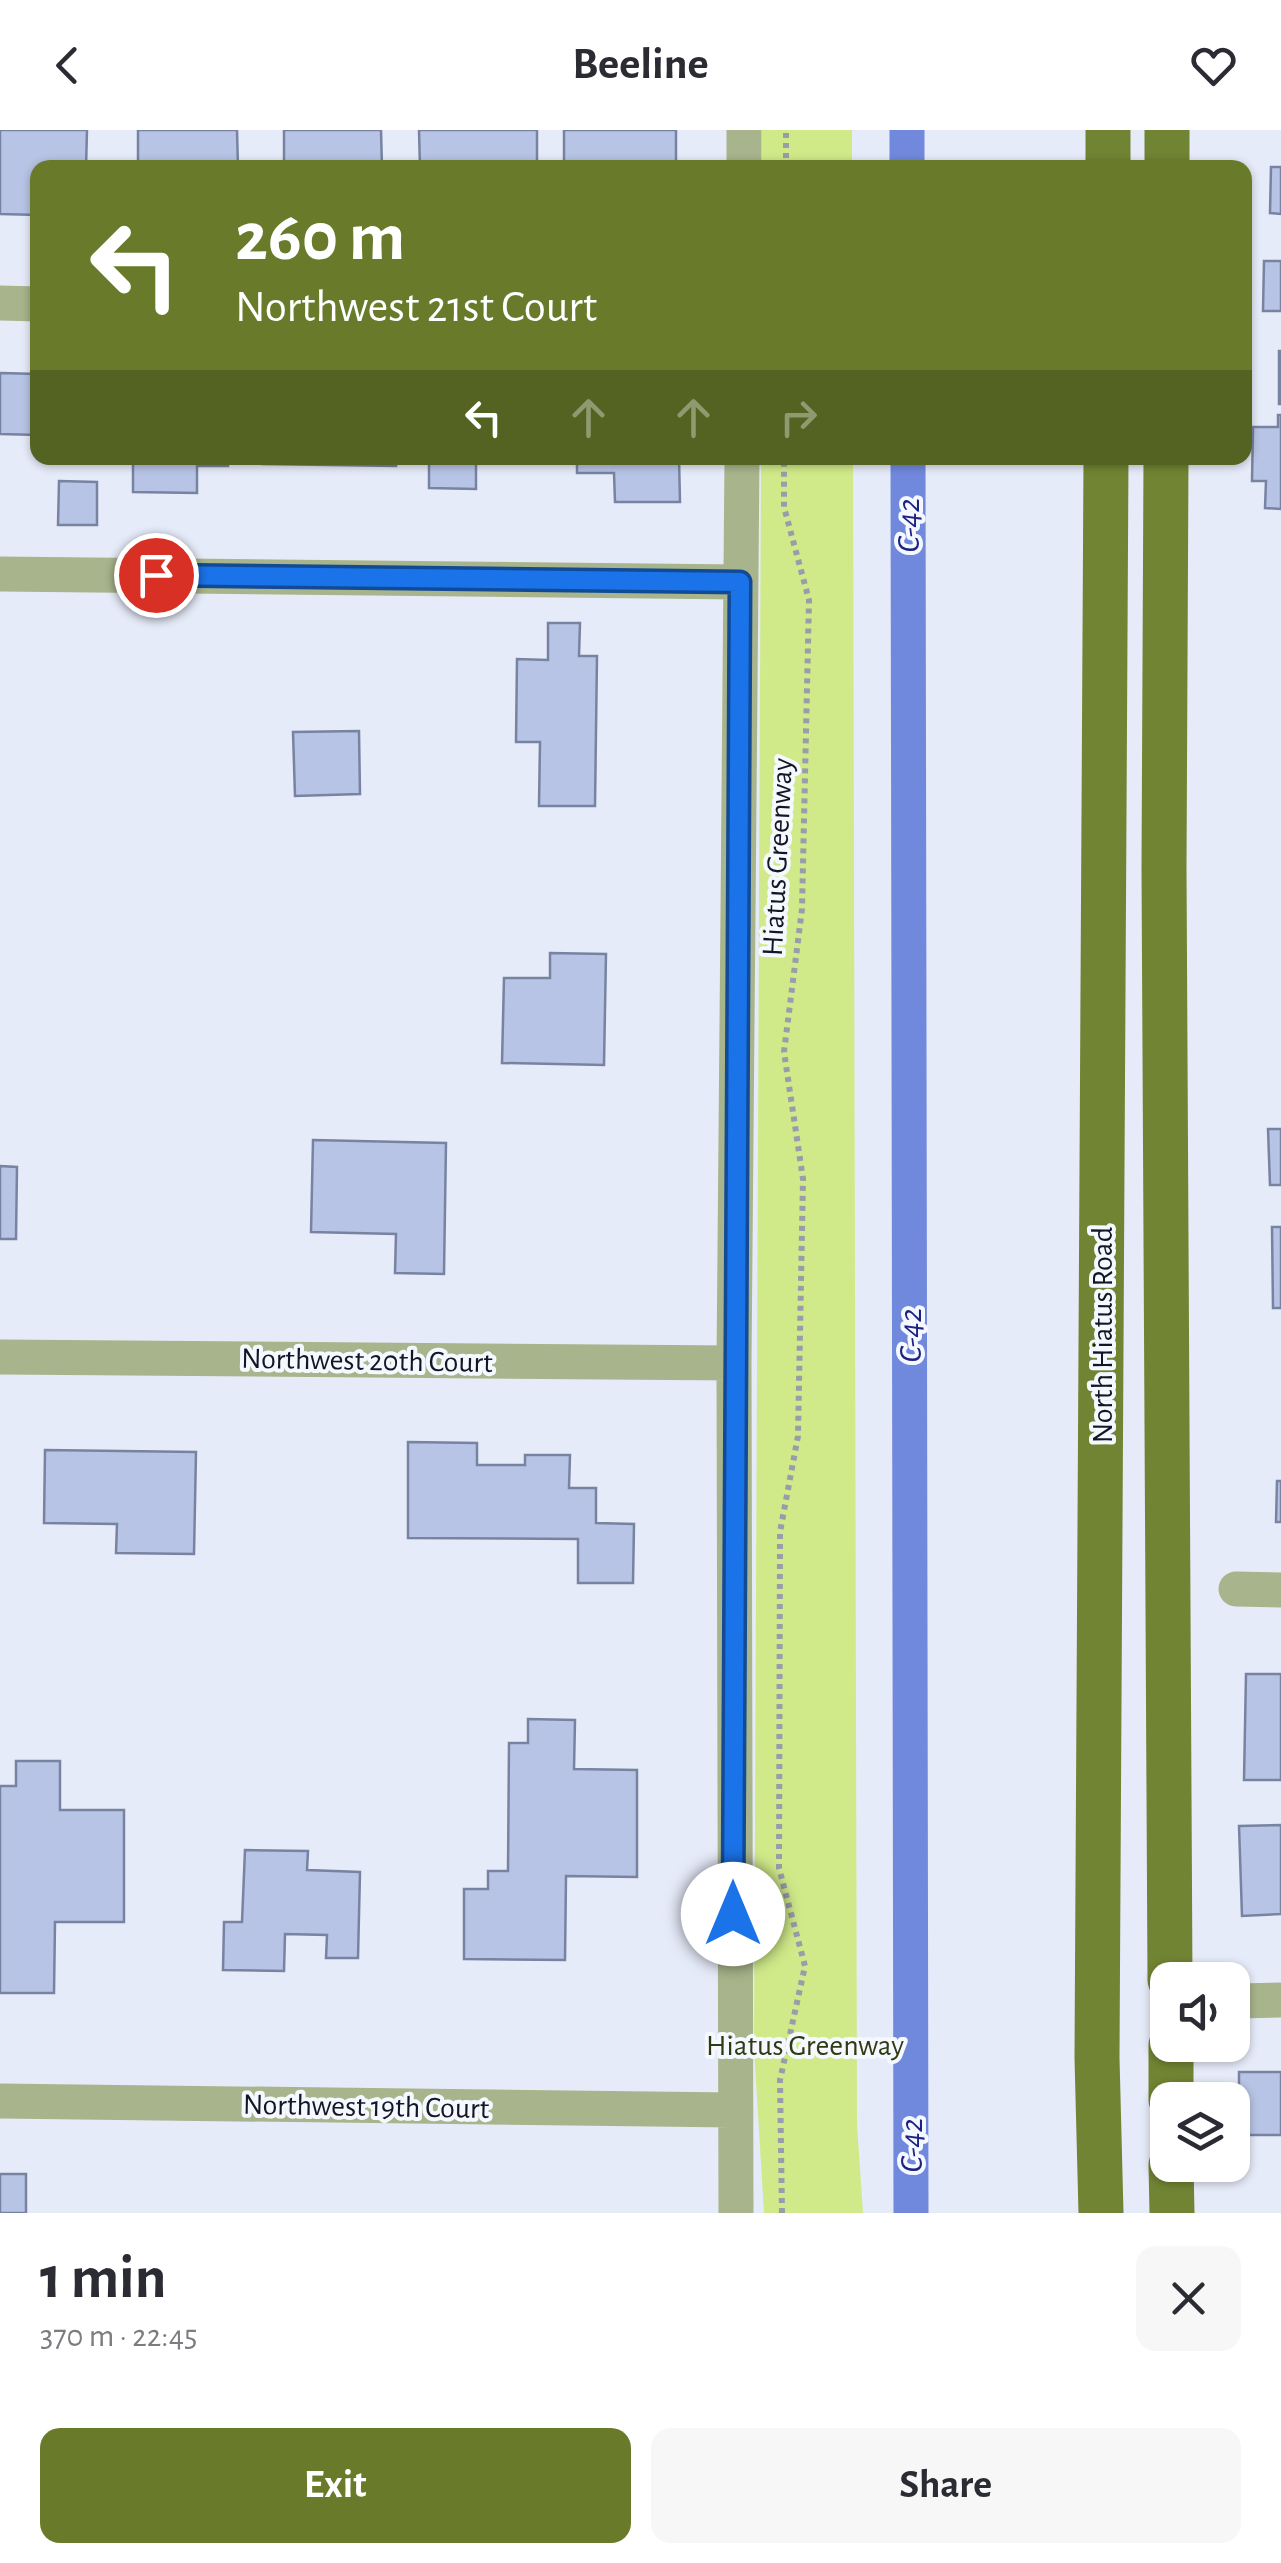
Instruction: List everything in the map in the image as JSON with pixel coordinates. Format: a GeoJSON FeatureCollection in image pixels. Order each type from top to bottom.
{"type":"FeatureCollection","features":[{"type":"Feature","properties":{"kind":"main road"},"geometry":{"type":"LineString","coordinates":[[1108,130],[1108,160]]}},
{"type":"Feature","properties":{"kind":"main road"},"geometry":{"type":"LineString","coordinates":[[1167,130],[1167,160]]}},
{"type":"Feature","properties":{"kind":"main road","name":"North Hiatus Road"},"geometry":{"type":"LineString","coordinates":[[1101,2213],[1097,2058],[1106,465]]}},
{"type":"Feature","properties":{"kind":"main road"},"geometry":{"type":"LineString","coordinates":[[1166,465],[1164,868],[1170,1962]]}},
{"type":"Feature","properties":{"kind":"main road"},"geometry":{"type":"LineString","coordinates":[[1103,868],[1164,868]]}},
{"type":"Feature","properties":{"kind":"main road"},"geometry":{"type":"LineString","coordinates":[[1171,2182],[1172,2213]]}},
{"type":"Feature","properties":{"kind":"street"},"geometry":{"type":"LineString","coordinates":[[744,130],[744,160]]}},
{"type":"Feature","properties":{"kind":"street"},"geometry":{"type":"LineString","coordinates":[[0,304],[30,304]]}},
{"type":"Feature","properties":{"kind":"street"},"geometry":{"type":"LineString","coordinates":[[736,2213],[734,1363],[742,465]]}},
{"type":"Feature","properties":{"kind":"street"},"geometry":{"type":"LineString","coordinates":[[0,574],[740,582]]}},
{"type":"Feature","properties":{"kind":"street","name":"Northwest 20th Court"},"geometry":{"type":"LineString","coordinates":[[0,1357],[734,1363]]}},
{"type":"Feature","properties":{"kind":"street"},"geometry":{"type":"LineString","coordinates":[[1236,1589],[1281,1590]]}},
{"type":"Feature","properties":{"kind":"street"},"geometry":{"type":"LineString","coordinates":[[1250,2000],[1281,2000]]}},
{"type":"Feature","properties":{"kind":"street","name":"Northwest 19th Court"},"geometry":{"type":"LineString","coordinates":[[0,2101],[733,2110]]}},
{"type":"Feature","properties":{"kind":"path"},"geometry":{"type":"LineString","coordinates":[[786,130],[786,160]]}},
{"type":"Feature","properties":{"kind":"path","name":"Hiatus Greenway"},"geometry":{"type":"LineString","coordinates":[[782,2213],[780,2080],[805,1966],[780,1868],[780,1532],[798,1436],[802,1179],[784,1052],[802,909],[809,600],[784,507],[784,465]]}},
{"type":"Feature","properties":{"kind":"green space"},"geometry":{"type":"Polygon","coordinates":[[[762,130],[852,130],[852,160],[762,160],[762,130]]]}},
{"type":"Feature","properties":{"kind":"green space","name":"Hiatus Greenway"},"geometry":{"type":"Polygon","coordinates":[[[761,465],[853,465],[857,2124],[863,2213],[764,2213],[754,2049],[761,465]]]}},
{"type":"Feature","properties":{"kind":"building"},"geometry":{"type":"Polygon","coordinates":[[[0,130],[87,130],[86,160],[30,160],[30,215],[0,214],[0,130]]]}},
{"type":"Feature","properties":{"kind":"building"},"geometry":{"type":"Polygon","coordinates":[[[138,130],[237,130],[238,160],[138,160],[138,130]]]}},
{"type":"Feature","properties":{"kind":"building"},"geometry":{"type":"Polygon","coordinates":[[[284,130],[381,130],[382,160],[284,160],[284,130]]]}},
{"type":"Feature","properties":{"kind":"building"},"geometry":{"type":"Polygon","coordinates":[[[419,130],[537,130],[537,160],[420,160],[419,130]]]}},
{"type":"Feature","properties":{"kind":"building"},"geometry":{"type":"Polygon","coordinates":[[[564,130],[676,130],[676,160],[564,160],[564,130]]]}},
{"type":"Feature","properties":{"kind":"building"},"geometry":{"type":"Polygon","coordinates":[[[1271,167],[1281,167],[1281,214],[1270,213],[1271,167]]]}},
{"type":"Feature","properties":{"kind":"building"},"geometry":{"type":"Polygon","coordinates":[[[1264,261],[1281,261],[1281,311],[1263,311],[1264,261]]]}},
{"type":"Feature","properties":{"kind":"building"},"geometry":{"type":"Polygon","coordinates":[[[1281,351],[1281,404],[1279,404],[1281,351]]]}},
{"type":"Feature","properties":{"kind":"building"},"geometry":{"type":"Polygon","coordinates":[[[0,373],[30,374],[30,435],[0,434],[0,373]]]}},
{"type":"Feature","properties":{"kind":"building"},"geometry":{"type":"Polygon","coordinates":[[[1278,415],[1281,509],[1265,508],[1266,481],[1252,481],[1253,427],[1278,427],[1278,415]]]}},
{"type":"Feature","properties":{"kind":"building"},"geometry":{"type":"Polygon","coordinates":[[[133,465],[228,465],[197,466],[197,493],[133,492],[133,465]]]}},
{"type":"Feature","properties":{"kind":"building"},"geometry":{"type":"Polygon","coordinates":[[[429,465],[476,465],[476,489],[429,488],[429,465]]]}},
{"type":"Feature","properties":{"kind":"building"},"geometry":{"type":"Polygon","coordinates":[[[577,465],[679,465],[680,502],[615,502],[614,473],[577,473],[577,465]]]}},
{"type":"Feature","properties":{"kind":"building"},"geometry":{"type":"Polygon","coordinates":[[[59,481],[97,482],[97,525],[58,525],[59,481]]]}},
{"type":"Feature","properties":{"kind":"building"},"geometry":{"type":"Polygon","coordinates":[[[548,623],[580,623],[579,656],[597,656],[595,806],[539,806],[540,742],[516,742],[517,659],[548,660],[548,623]]]}},
{"type":"Feature","properties":{"kind":"building"},"geometry":{"type":"Polygon","coordinates":[[[359,731],[360,794],[295,796],[293,732],[359,731]]]}},
{"type":"Feature","properties":{"kind":"building"},"geometry":{"type":"Polygon","coordinates":[[[550,953],[606,954],[604,1065],[502,1063],[504,978],[550,978],[550,953]]]}},
{"type":"Feature","properties":{"kind":"building"},"geometry":{"type":"Polygon","coordinates":[[[1268,1129],[1281,1129],[1281,1185],[1270,1185],[1268,1129]]]}},
{"type":"Feature","properties":{"kind":"building"},"geometry":{"type":"Polygon","coordinates":[[[313,1140],[446,1143],[444,1274],[395,1273],[396,1234],[311,1232],[313,1140]]]}},
{"type":"Feature","properties":{"kind":"building"},"geometry":{"type":"Polygon","coordinates":[[[0,1166],[17,1167],[16,1239],[0,1239],[0,1166]]]}},
{"type":"Feature","properties":{"kind":"building"},"geometry":{"type":"Polygon","coordinates":[[[1272,1227],[1281,1227],[1281,1308],[1273,1308],[1272,1227]]]}},
{"type":"Feature","properties":{"kind":"building"},"geometry":{"type":"Polygon","coordinates":[[[408,1442],[477,1443],[477,1465],[525,1465],[525,1455],[570,1455],[569,1488],[596,1488],[596,1523],[634,1524],[633,1583],[578,1583],[578,1539],[408,1538],[408,1442]]]}},
{"type":"Feature","properties":{"kind":"building"},"geometry":{"type":"Polygon","coordinates":[[[45,1450],[196,1452],[194,1554],[116,1553],[117,1524],[44,1523],[45,1450]]]}},
{"type":"Feature","properties":{"kind":"building"},"geometry":{"type":"Polygon","coordinates":[[[1277,1481],[1281,1481],[1281,1522],[1276,1522],[1277,1481]]]}},
{"type":"Feature","properties":{"kind":"building"},"geometry":{"type":"Polygon","coordinates":[[[1246,1674],[1281,1674],[1281,1780],[1244,1780],[1246,1674]]]}},
{"type":"Feature","properties":{"kind":"building"},"geometry":{"type":"Polygon","coordinates":[[[528,1719],[575,1720],[574,1769],[637,1770],[637,1877],[566,1876],[565,1960],[464,1959],[464,1889],[488,1889],[488,1871],[508,1871],[509,1743],[528,1743],[528,1719]]]}},
{"type":"Feature","properties":{"kind":"building"},"geometry":{"type":"Polygon","coordinates":[[[16,1761],[60,1761],[60,1810],[124,1810],[124,1922],[55,1922],[54,1993],[0,1993],[0,1786],[16,1786],[16,1761]]]}},
{"type":"Feature","properties":{"kind":"building"},"geometry":{"type":"Polygon","coordinates":[[[1281,1825],[1281,1914],[1242,1916],[1239,1826],[1281,1825]]]}},
{"type":"Feature","properties":{"kind":"building"},"geometry":{"type":"Polygon","coordinates":[[[245,1850],[308,1851],[307,1870],[360,1872],[358,1958],[326,1958],[327,1935],[285,1934],[284,1971],[223,1970],[224,1922],[242,1922],[245,1850]]]}},
{"type":"Feature","properties":{"kind":"building"},"geometry":{"type":"Polygon","coordinates":[[[1239,2072],[1281,2072],[1281,2135],[1250,2135],[1250,2082],[1239,2082],[1239,2072]]]}},
{"type":"Feature","properties":{"kind":"building"},"geometry":{"type":"Polygon","coordinates":[[[0,2174],[26,2174],[26,2213],[0,2213],[0,2174]]]}},
{"type":"Feature","properties":{"kind":"waterway","name":"C-42"},"geometry":{"type":"LineString","coordinates":[[907,130],[907,160]]}},
{"type":"Feature","properties":{"kind":"waterway","name":"C-42"},"geometry":{"type":"LineString","coordinates":[[908,465],[911,2213]]}},
{"type":"Feature","properties":{"kind":"route"},"geometry":{"type":"LineString","coordinates":[[156,575],[740,582],[733,1914]]}}]}
